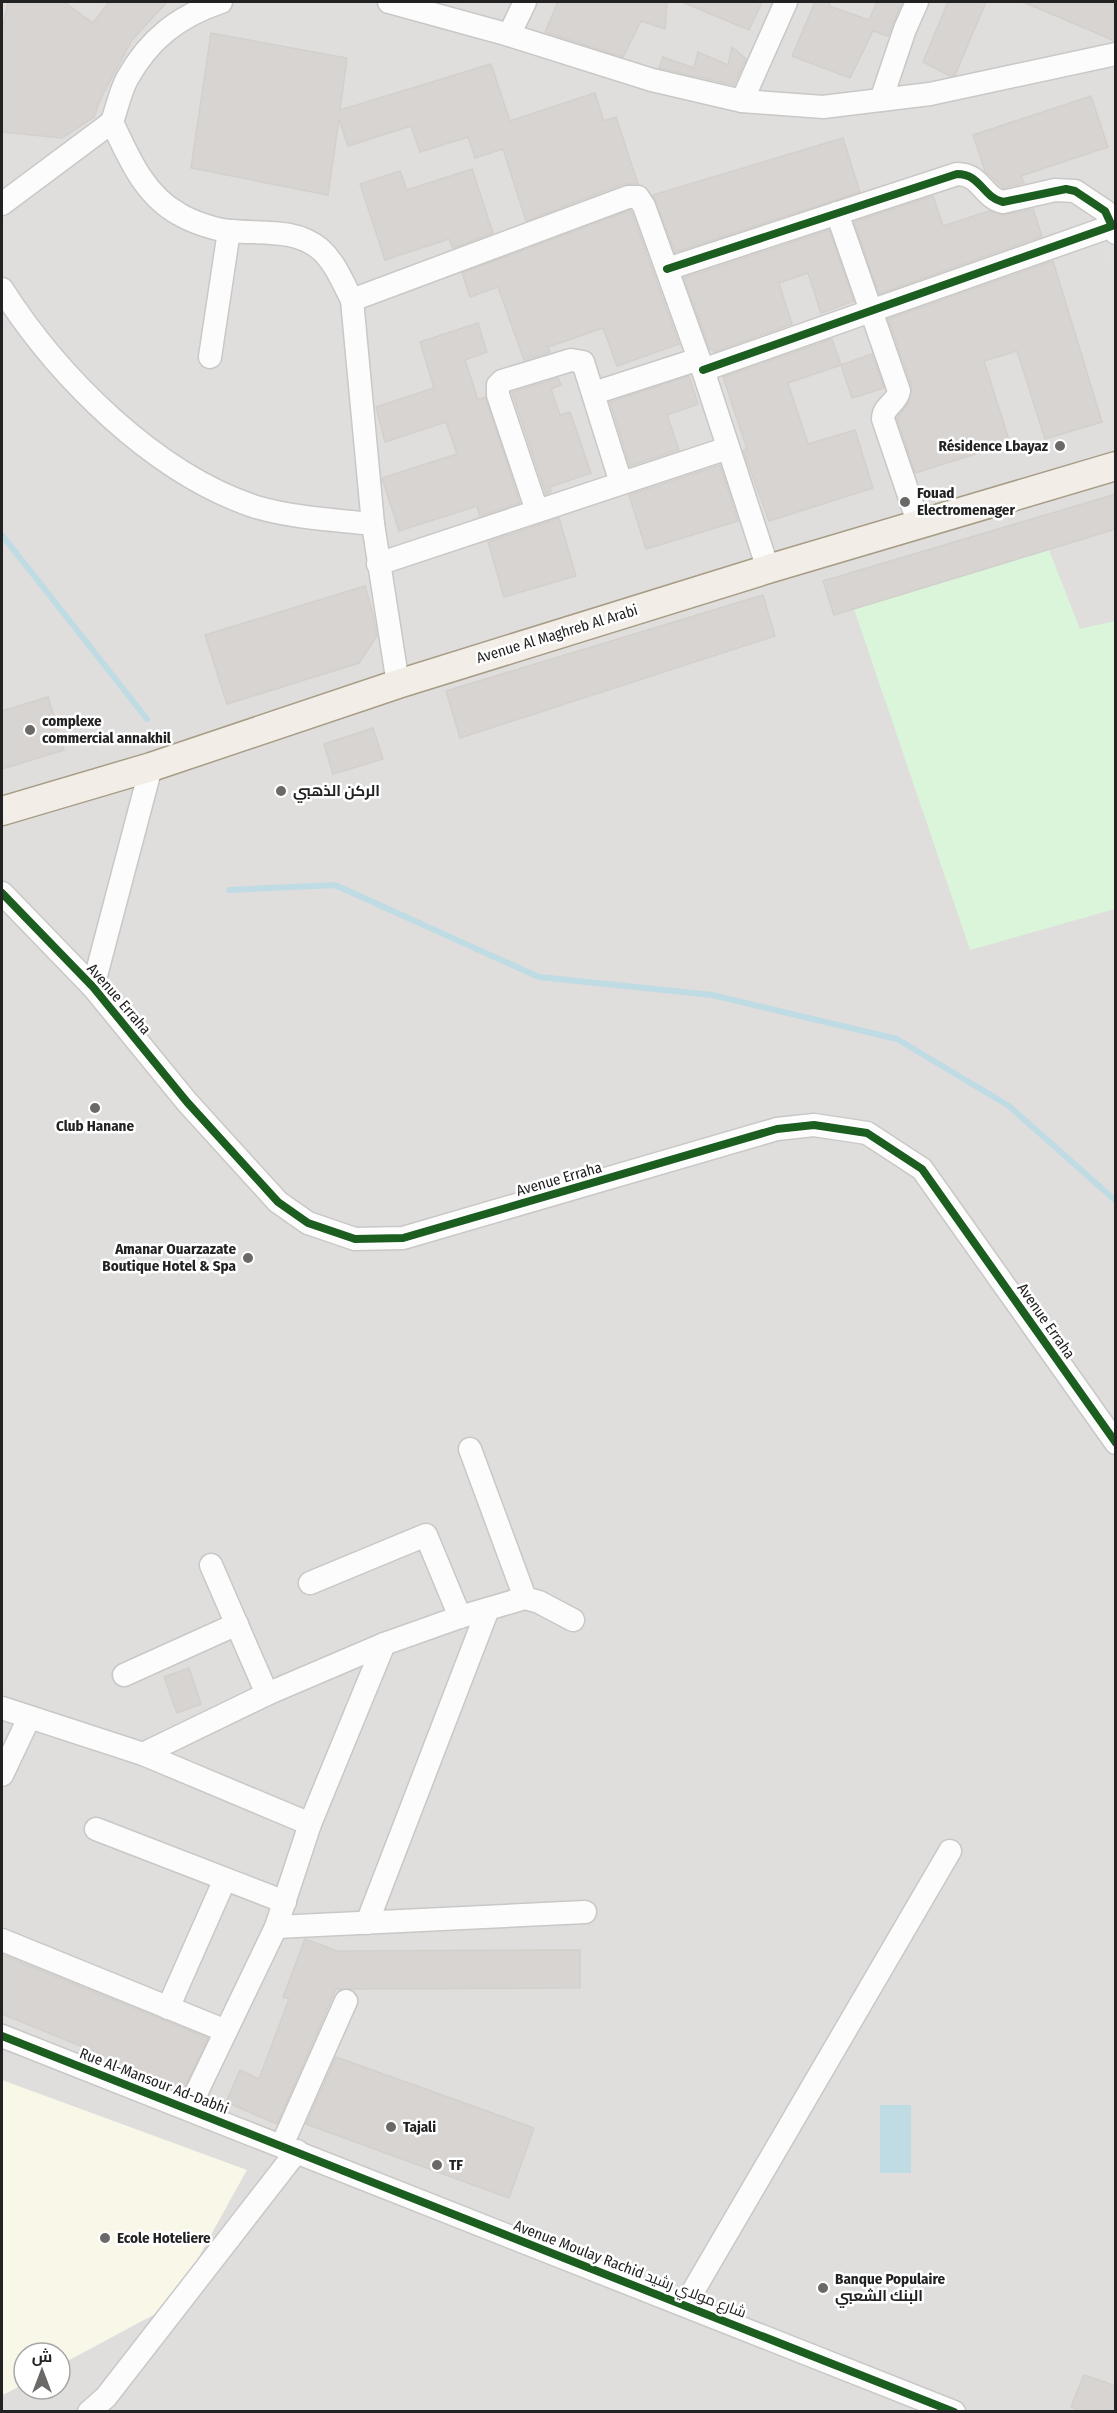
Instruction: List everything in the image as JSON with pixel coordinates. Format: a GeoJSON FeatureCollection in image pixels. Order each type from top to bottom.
{"type":"FeatureCollection","features":[{"type":"Feature","properties":{"kind":"main road","name":"Avenue Al Maghreb Al Arabi"},"geometry":{"type":"LineString","coordinates":[[2,811],[151,767],[398,684],[768,569],[1116,466]]}},
{"type":"Feature","properties":{"kind":"street"},"geometry":{"type":"LineString","coordinates":[[2,204],[112,122],[126,80],[145,50],[166,30],[194,11],[221,2]]}},
{"type":"Feature","properties":{"kind":"street"},"geometry":{"type":"LineString","coordinates":[[389,2],[419,6],[652,80],[742,101],[823,106],[930,94],[1116,54]]}},
{"type":"Feature","properties":{"kind":"street"},"geometry":{"type":"LineString","coordinates":[[509,35],[525,2]]}},
{"type":"Feature","properties":{"kind":"street"},"geometry":{"type":"LineString","coordinates":[[742,101],[786,2]]}},
{"type":"Feature","properties":{"kind":"street"},"geometry":{"type":"LineString","coordinates":[[881,100],[917,2]]}},
{"type":"Feature","properties":{"kind":"street"},"geometry":{"type":"LineString","coordinates":[[112,122],[130,161],[150,191],[178,214],[229,231],[273,231],[301,239],[320,249],[335,268],[352,300],[373,524],[398,684]]}},
{"type":"Feature","properties":{"kind":"street"},"geometry":{"type":"LineString","coordinates":[[594,393],[701,365],[1114,230],[1105,211],[1075,191],[1055,190],[1003,202],[996,200],[972,177],[957,174],[667,268]]}},
{"type":"Feature","properties":{"kind":"street"},"geometry":{"type":"LineString","coordinates":[[352,300],[634,196],[641,200],[701,365],[768,569]]}},
{"type":"Feature","properties":{"kind":"street"},"geometry":{"type":"LineString","coordinates":[[837,213],[899,391],[897,398],[885,410],[883,419],[920,525]]}},
{"type":"Feature","properties":{"kind":"street"},"geometry":{"type":"LineString","coordinates":[[210,357],[229,231]]}},
{"type":"Feature","properties":{"kind":"street"},"geometry":{"type":"LineString","coordinates":[[2,289],[19,316],[82,390],[156,455],[186,476],[257,507],[304,517],[373,524]]}},
{"type":"Feature","properties":{"kind":"street"},"geometry":{"type":"LineString","coordinates":[[537,511],[498,395],[498,385],[502,381],[576,359],[583,362],[621,483]]}},
{"type":"Feature","properties":{"kind":"street"},"geometry":{"type":"LineString","coordinates":[[378,564],[728,448]]}},
{"type":"Feature","properties":{"kind":"street","name":"Avenue Erraha"},"geometry":{"type":"LineString","coordinates":[[93,987],[151,767]]}},
{"type":"Feature","properties":{"kind":"street","name":"Avenue Erraha"},"geometry":{"type":"LineString","coordinates":[[2,893],[93,987],[187,1102],[278,1202],[308,1223],[355,1239],[402,1238],[777,1129],[814,1125],[867,1133],[922,1169],[1116,1443]]}},
{"type":"Feature","properties":{"kind":"street"},"geometry":{"type":"LineString","coordinates":[[470,1449],[525,1598]]}},
{"type":"Feature","properties":{"kind":"street"},"geometry":{"type":"LineString","coordinates":[[310,1583],[426,1535],[460,1617]]}},
{"type":"Feature","properties":{"kind":"street"},"geometry":{"type":"LineString","coordinates":[[211,1565],[267,1694]]}},
{"type":"Feature","properties":{"kind":"street"},"geometry":{"type":"LineString","coordinates":[[143,1754],[267,1694],[384,1644],[460,1617],[525,1598],[539,1602],[573,1620]]}},
{"type":"Feature","properties":{"kind":"street"},"geometry":{"type":"LineString","coordinates":[[366,1923],[488,1609]]}},
{"type":"Feature","properties":{"kind":"street"},"geometry":{"type":"LineString","coordinates":[[124,1675],[237,1624]]}},
{"type":"Feature","properties":{"kind":"street"},"geometry":{"type":"LineString","coordinates":[[189,2109],[276,1928],[310,1824],[384,1644]]}},
{"type":"Feature","properties":{"kind":"street"},"geometry":{"type":"LineString","coordinates":[[2,1708],[143,1754],[310,1824]]}},
{"type":"Feature","properties":{"kind":"street"},"geometry":{"type":"LineString","coordinates":[[2,1775],[29,1718]]}},
{"type":"Feature","properties":{"kind":"street"},"geometry":{"type":"LineString","coordinates":[[96,1829],[285,1902]]}},
{"type":"Feature","properties":{"kind":"street"},"geometry":{"type":"LineString","coordinates":[[685,2305],[950,1851]]}},
{"type":"Feature","properties":{"kind":"street"},"geometry":{"type":"LineString","coordinates":[[168,2008],[225,1879]]}},
{"type":"Feature","properties":{"kind":"street"},"geometry":{"type":"LineString","coordinates":[[276,1928],[585,1912]]}},
{"type":"Feature","properties":{"kind":"street"},"geometry":{"type":"LineString","coordinates":[[2,1940],[226,2031]]}},
{"type":"Feature","properties":{"kind":"street"},"geometry":{"type":"LineString","coordinates":[[89,2412],[106,2397],[289,2148],[346,2001]]}},
{"type":"Feature","properties":{"kind":"street","name":"Rue Al-Mansour Ad-Dabhi"},"geometry":{"type":"LineString","coordinates":[[2,2036],[289,2148]]}},
{"type":"Feature","properties":{"kind":"street","name":"Avenue Moulay Rachid شارع مولاي رشيد"},"geometry":{"type":"LineString","coordinates":[[289,2148],[954,2412]]}},
{"type":"Feature","properties":{"kind":"shaded area"},"geometry":{"type":"Polygon","coordinates":[[[2,2],[1115,2],[1115,2411],[2,2412],[2,2]]]}},
{"type":"Feature","properties":{"kind":"shaded area"},"geometry":{"type":"Polygon","coordinates":[[[1115,199],[1115,281],[1084,212],[1115,199]]]}},
{"type":"Feature","properties":{"kind":"shaded area","name":"Ecole Hoteliere"},"geometry":{"type":"Polygon","coordinates":[[[2,2080],[247,2170],[172,2305],[72,2359],[72,2341],[12,2341],[12,2390],[2,2394],[2,2080]]]}},
{"type":"Feature","properties":{"kind":"green space"},"geometry":{"type":"Polygon","coordinates":[[[1049,550],[1080,629],[1115,621],[1115,909],[970,950],[854,609],[1049,550]]]}},
{"type":"Feature","properties":{"kind":"water"},"geometry":{"type":"Polygon","coordinates":[[[880,2105],[911,2105],[911,2173],[880,2173],[880,2105]]]}},
{"type":"Feature","properties":{"kind":"building"},"geometry":{"type":"Polygon","coordinates":[[[8,2],[64,2],[93,23],[109,2],[167,2],[132,40],[100,100],[94,117],[62,138],[2,132],[2,31],[8,2]]]}},
{"type":"Feature","properties":{"kind":"building"},"geometry":{"type":"Polygon","coordinates":[[[558,2],[667,2],[665,29],[641,21],[623,57],[545,32],[558,2]]]}},
{"type":"Feature","properties":{"kind":"building"},"geometry":{"type":"Polygon","coordinates":[[[682,2],[762,2],[749,30],[682,2]]]}},
{"type":"Feature","properties":{"kind":"building"},"geometry":{"type":"Polygon","coordinates":[[[815,2],[831,2],[829,6],[869,20],[877,2],[902,2],[888,36],[873,31],[850,78],[792,56],[815,2]]]}},
{"type":"Feature","properties":{"kind":"building"},"geometry":{"type":"Polygon","coordinates":[[[948,2],[986,2],[955,75],[950,76],[923,62],[948,2]]]}},
{"type":"Feature","properties":{"kind":"building"},"geometry":{"type":"Polygon","coordinates":[[[1023,2],[1116,2],[1116,41],[1115,41],[1023,2]]]}},
{"type":"Feature","properties":{"kind":"building"},"geometry":{"type":"Polygon","coordinates":[[[211,33],[347,58],[340,110],[491,64],[510,121],[595,93],[604,121],[616,117],[638,184],[623,184],[526,221],[503,149],[475,158],[468,137],[420,152],[411,126],[348,146],[339,119],[328,195],[191,168],[211,33]]]}},
{"type":"Feature","properties":{"kind":"building"},"geometry":{"type":"Polygon","coordinates":[[[732,47],[746,59],[734,85],[659,68],[663,57],[694,68],[698,52],[728,65],[732,47]]]}},
{"type":"Feature","properties":{"kind":"building"},"geometry":{"type":"Polygon","coordinates":[[[1091,96],[1108,147],[1021,176],[1024,183],[1004,188],[985,171],[973,135],[1091,96]]]}},
{"type":"Feature","properties":{"kind":"building"},"geometry":{"type":"Polygon","coordinates":[[[843,138],[860,192],[675,252],[653,195],[843,138]]]}},
{"type":"Feature","properties":{"kind":"building"},"geometry":{"type":"Polygon","coordinates":[[[472,169],[493,233],[453,248],[449,239],[385,260],[360,184],[400,171],[407,190],[472,169]]]}},
{"type":"Feature","properties":{"kind":"building"},"geometry":{"type":"Polygon","coordinates":[[[933,196],[943,226],[989,211],[1005,215],[1033,209],[1042,236],[879,294],[854,222],[933,196]]]}},
{"type":"Feature","properties":{"kind":"building"},"geometry":{"type":"Polygon","coordinates":[[[631,210],[679,344],[617,366],[603,328],[548,347],[550,352],[524,360],[498,287],[470,297],[462,273],[631,210]]]}},
{"type":"Feature","properties":{"kind":"building"},"geometry":{"type":"Polygon","coordinates":[[[829,230],[854,301],[821,313],[808,273],[779,283],[792,324],[714,352],[713,349],[710,350],[684,278],[829,230]]]}},
{"type":"Feature","properties":{"kind":"building"},"geometry":{"type":"Polygon","coordinates":[[[1053,261],[1102,422],[1045,439],[1017,351],[984,361],[1010,443],[915,473],[897,418],[909,402],[912,387],[888,319],[1053,261]]]}},
{"type":"Feature","properties":{"kind":"building"},"geometry":{"type":"Polygon","coordinates":[[[478,323],[487,352],[465,360],[478,400],[485,397],[520,503],[480,516],[477,506],[399,531],[382,478],[457,454],[446,422],[385,442],[376,407],[434,388],[420,342],[478,323]]]}},
{"type":"Feature","properties":{"kind":"building"},"geometry":{"type":"Polygon","coordinates":[[[832,339],[841,365],[788,383],[808,444],[855,430],[873,488],[769,521],[743,450],[747,449],[723,377],[832,339]]]}},
{"type":"Feature","properties":{"kind":"building"},"geometry":{"type":"Polygon","coordinates":[[[872,354],[884,388],[852,398],[841,365],[872,354]]]}},
{"type":"Feature","properties":{"kind":"building"},"geometry":{"type":"Polygon","coordinates":[[[689,376],[698,404],[667,415],[679,450],[630,466],[610,402],[689,376]]]}},
{"type":"Feature","properties":{"kind":"building"},"geometry":{"type":"Polygon","coordinates":[[[558,378],[561,385],[551,389],[560,415],[570,412],[591,473],[550,487],[551,492],[546,494],[512,392],[558,378]]]}},
{"type":"Feature","properties":{"kind":"building"},"geometry":{"type":"Polygon","coordinates":[[[720,465],[738,521],[646,549],[629,495],[720,465]]]}},
{"type":"Feature","properties":{"kind":"building"},"geometry":{"type":"Polygon","coordinates":[[[1116,494],[1116,529],[834,615],[823,581],[1116,494]]]}},
{"type":"Feature","properties":{"kind":"building"},"geometry":{"type":"Polygon","coordinates":[[[559,518],[576,576],[504,597],[488,542],[559,518]]]}},
{"type":"Feature","properties":{"kind":"building"},"geometry":{"type":"Polygon","coordinates":[[[365,586],[377,636],[359,663],[227,704],[205,635],[365,586]]]}},
{"type":"Feature","properties":{"kind":"building"},"geometry":{"type":"Polygon","coordinates":[[[763,595],[775,636],[460,738],[446,691],[763,595]]]}},
{"type":"Feature","properties":{"kind":"building","name":"complexe commercial annakhil"},"geometry":{"type":"Polygon","coordinates":[[[48,697],[64,750],[2,769],[2,711],[48,697]]]}},
{"type":"Feature","properties":{"kind":"building"},"geometry":{"type":"Polygon","coordinates":[[[373,728],[383,759],[333,774],[324,744],[373,728]]]}},
{"type":"Feature","properties":{"kind":"building"},"geometry":{"type":"Polygon","coordinates":[[[189,1668],[201,1704],[177,1713],[164,1677],[189,1668]]]}},
{"type":"Feature","properties":{"kind":"building"},"geometry":{"type":"Polygon","coordinates":[[[305,1939],[337,1951],[580,1950],[580,1988],[336,1989],[277,2124],[226,2102],[240,2070],[259,2079],[289,1999],[283,1997],[305,1939]]]}},
{"type":"Feature","properties":{"kind":"building"},"geometry":{"type":"Polygon","coordinates":[[[2,1955],[208,2038],[184,2088],[2,2014],[2,1955]]]}},
{"type":"Feature","properties":{"kind":"building"},"geometry":{"type":"Polygon","coordinates":[[[336,2057],[534,2128],[509,2198],[306,2124],[336,2057]]]}},
{"type":"Feature","properties":{"kind":"building"},"geometry":{"type":"Polygon","coordinates":[[[1084,2375],[1116,2386],[1116,2412],[1083,2412],[1071,2407],[1084,2375]]]}},
{"type":"Feature","properties":{"kind":"waterway"},"geometry":{"type":"LineString","coordinates":[[2,535],[147,719]]}},
{"type":"Feature","properties":{"kind":"waterway"},"geometry":{"type":"LineString","coordinates":[[229,890],[335,885],[539,977],[712,995],[897,1039],[1009,1106],[1116,1201]]}},
{"type":"Feature","properties":{"kind":"cycle path"},"geometry":{"type":"LineString","coordinates":[[667,269],[957,174],[971,178],[990,196],[1003,202],[1066,189],[1075,191],[1105,211],[1112,226],[703,370]]}},
{"type":"Feature","properties":{"kind":"cycle path"},"geometry":{"type":"LineString","coordinates":[[2,893],[93,987],[187,1102],[278,1202],[308,1223],[355,1239],[403,1238],[777,1129],[814,1125],[867,1133],[922,1169],[1116,1443]]}},
{"type":"Feature","properties":{"kind":"cycle path"},"geometry":{"type":"LineString","coordinates":[[2,2036],[954,2412]]}},
{"type":"Feature","properties":{"kind":"place","name":"Résidence Lbayaz"},"geometry":{"type":"Point","coordinates":[1060,446]}},
{"type":"Feature","properties":{"kind":"place","name":"Fouad Electromenager"},"geometry":{"type":"Point","coordinates":[905,502]}},
{"type":"Feature","properties":{"kind":"place","name":"complexe commercial annakhil"},"geometry":{"type":"Point","coordinates":[30,730]}},
{"type":"Feature","properties":{"kind":"place","name":"الركن الذهبي"},"geometry":{"type":"Point","coordinates":[281,791]}},
{"type":"Feature","properties":{"kind":"place","name":"Club Hanane"},"geometry":{"type":"Point","coordinates":[95,1108]}},
{"type":"Feature","properties":{"kind":"place","name":"Amanar Ouarzazate Boutique Hotel & Spa"},"geometry":{"type":"Point","coordinates":[248,1258]}},
{"type":"Feature","properties":{"kind":"place","name":"Tajali"},"geometry":{"type":"Point","coordinates":[391,2127]}},
{"type":"Feature","properties":{"kind":"place","name":"TF"},"geometry":{"type":"Point","coordinates":[437,2165]}},
{"type":"Feature","properties":{"kind":"place","name":"Ecole Hoteliere"},"geometry":{"type":"Point","coordinates":[105,2238]}},
{"type":"Feature","properties":{"kind":"place","name":"Banque Populaire البنك الشعبي"},"geometry":{"type":"Point","coordinates":[823,2288]}}]}
